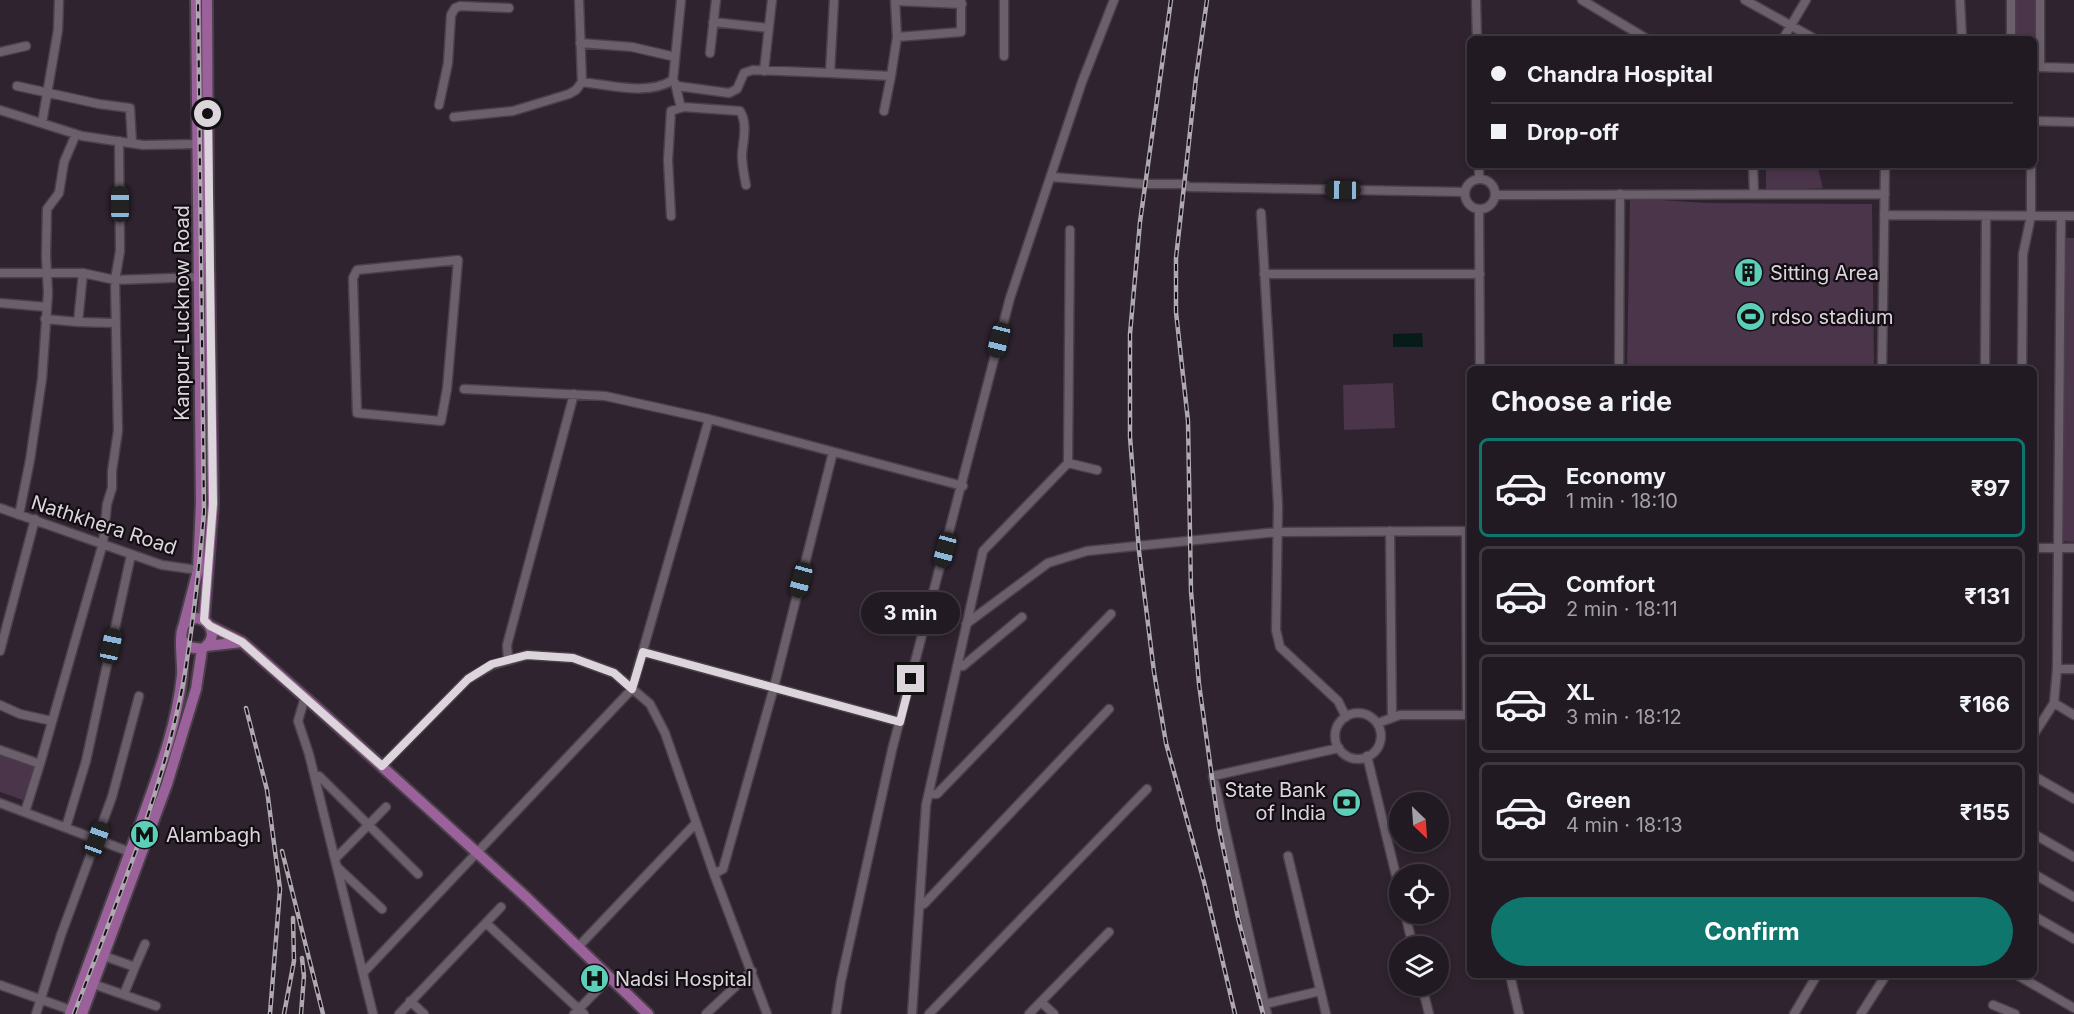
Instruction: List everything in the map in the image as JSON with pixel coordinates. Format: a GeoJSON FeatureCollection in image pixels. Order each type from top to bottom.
{"type":"FeatureCollection","features":[{"type":"Feature","properties":{"kind":"main road","name":"Kanpur-Lucknow Road"},"geometry":{"type":"LineString","coordinates":[[196,0],[199,277],[213,504],[207,623]]}},
{"type":"Feature","properties":{"kind":"main road","name":"Kanpur-Lucknow Road"},"geometry":{"type":"LineString","coordinates":[[184,624],[198,570],[206,373],[207,0]]}},
{"type":"Feature","properties":{"kind":"main road"},"geometry":{"type":"LineString","coordinates":[[75,1013],[157,777],[180,698],[181,633],[184,624],[191,619],[207,623],[242,642],[478,853],[648,1014]]}},
{"type":"Feature","properties":{"kind":"main road"},"geometry":{"type":"LineString","coordinates":[[75,1013],[93,984],[167,784],[196,689],[204,647],[212,637],[207,623]]}},
{"type":"Feature","properties":{"kind":"main road"},"geometry":{"type":"LineString","coordinates":[[182,640],[188,647],[242,642]]}},
{"type":"Feature","properties":{"kind":"street"},"geometry":{"type":"LineString","coordinates":[[42,123],[58,30],[59,0]]}},
{"type":"Feature","properties":{"kind":"street"},"geometry":{"type":"LineString","coordinates":[[454,117],[513,111],[576,90],[582,82],[579,0]]}},
{"type":"Feature","properties":{"kind":"street"},"geometry":{"type":"LineString","coordinates":[[681,0],[675,83],[681,108]]}},
{"type":"Feature","properties":{"kind":"street"},"geometry":{"type":"LineString","coordinates":[[710,54],[716,0]]}},
{"type":"Feature","properties":{"kind":"street"},"geometry":{"type":"LineString","coordinates":[[764,71],[772,0]]}},
{"type":"Feature","properties":{"kind":"street"},"geometry":{"type":"LineString","coordinates":[[830,73],[834,0]]}},
{"type":"Feature","properties":{"kind":"street"},"geometry":{"type":"LineString","coordinates":[[884,111],[897,37],[896,0],[962,2],[961,32],[897,37]]}},
{"type":"Feature","properties":{"kind":"street"},"geometry":{"type":"LineString","coordinates":[[1004,0],[1004,56]]}},
{"type":"Feature","properties":{"kind":"street"},"geometry":{"type":"LineString","coordinates":[[836,1014],[900,722],[1010,298],[1083,82],[1114,0]]}},
{"type":"Feature","properties":{"kind":"street"},"geometry":{"type":"LineString","coordinates":[[1476,0],[1477,36]]}},
{"type":"Feature","properties":{"kind":"street"},"geometry":{"type":"LineString","coordinates":[[1582,0],[1642,36]]}},
{"type":"Feature","properties":{"kind":"street"},"geometry":{"type":"LineString","coordinates":[[1745,0],[1809,36]]}},
{"type":"Feature","properties":{"kind":"street"},"geometry":{"type":"LineString","coordinates":[[1785,36],[1806,0]]}},
{"type":"Feature","properties":{"kind":"street"},"geometry":{"type":"LineString","coordinates":[[1960,0],[1962,36]]}},
{"type":"Feature","properties":{"kind":"street"},"geometry":{"type":"LineString","coordinates":[[2011,0],[2011,36]]}},
{"type":"Feature","properties":{"kind":"street"},"geometry":{"type":"LineString","coordinates":[[2040,0],[2037,67],[2074,68]]}},
{"type":"Feature","properties":{"kind":"street"},"geometry":{"type":"LineString","coordinates":[[439,105],[448,63],[451,15],[455,8],[493,4],[509,8]]}},
{"type":"Feature","properties":{"kind":"street"},"geometry":{"type":"LineString","coordinates":[[713,22],[769,28]]}},
{"type":"Feature","properties":{"kind":"street"},"geometry":{"type":"LineString","coordinates":[[580,43],[632,47],[671,56]]}},
{"type":"Feature","properties":{"kind":"street"},"geometry":{"type":"LineString","coordinates":[[0,52],[26,46]]}},
{"type":"Feature","properties":{"kind":"street"},"geometry":{"type":"LineString","coordinates":[[582,82],[643,88],[675,83],[729,93],[737,89],[744,73],[753,70],[891,76]]}},
{"type":"Feature","properties":{"kind":"street"},"geometry":{"type":"LineString","coordinates":[[17,86],[99,104],[130,108],[132,143]]}},
{"type":"Feature","properties":{"kind":"street"},"geometry":{"type":"LineString","coordinates":[[671,216],[668,160],[671,111],[681,108],[740,111],[745,119],[742,157],[746,185]]}},
{"type":"Feature","properties":{"kind":"street"},"geometry":{"type":"LineString","coordinates":[[0,110],[76,134],[143,145],[198,144]]}},
{"type":"Feature","properties":{"kind":"street"},"geometry":{"type":"LineString","coordinates":[[2037,121],[2074,122]]}},
{"type":"Feature","properties":{"kind":"street"},"geometry":{"type":"LineString","coordinates":[[19,515],[42,379],[47,307],[47,209],[59,193],[64,162],[76,134]]}},
{"type":"Feature","properties":{"kind":"street"},"geometry":{"type":"LineString","coordinates":[[25,812],[102,543],[107,504],[112,488],[118,431],[115,280],[120,251],[118,141]]}},
{"type":"Feature","properties":{"kind":"street"},"geometry":{"type":"LineString","coordinates":[[1479,168],[1479,178]]}},
{"type":"Feature","properties":{"kind":"street"},"geometry":{"type":"LineString","coordinates":[[1753,168],[1754,194]]}},
{"type":"Feature","properties":{"kind":"street"},"geometry":{"type":"LineString","coordinates":[[1882,366],[1885,168]]}},
{"type":"Feature","properties":{"kind":"street"},"geometry":{"type":"LineString","coordinates":[[2022,366],[2023,254],[2031,216],[2031,168]]}},
{"type":"Feature","properties":{"kind":"street"},"geometry":{"type":"LineString","coordinates":[[1051,177],[1144,184],[1184,184],[1189,187],[1465,192]]}},
{"type":"Feature","properties":{"kind":"street"},"geometry":{"type":"LineString","coordinates":[[1479,178],[1494,186],[1495,200],[1491,206],[1479,209],[1469,204],[1465,192],[1470,183],[1479,178]]}},
{"type":"Feature","properties":{"kind":"street"},"geometry":{"type":"LineString","coordinates":[[1619,366],[1620,194]]}},
{"type":"Feature","properties":{"kind":"street"},"geometry":{"type":"LineString","coordinates":[[1495,195],[1885,194]]}},
{"type":"Feature","properties":{"kind":"street"},"geometry":{"type":"LineString","coordinates":[[1479,209],[1480,366]]}},
{"type":"Feature","properties":{"kind":"street"},"geometry":{"type":"LineString","coordinates":[[1261,213],[1278,506],[1276,630],[1280,647],[1338,701],[1346,717]]}},
{"type":"Feature","properties":{"kind":"street"},"geometry":{"type":"LineString","coordinates":[[1884,215],[2074,216]]}},
{"type":"Feature","properties":{"kind":"street"},"geometry":{"type":"LineString","coordinates":[[1985,366],[1986,216]]}},
{"type":"Feature","properties":{"kind":"street"},"geometry":{"type":"LineString","coordinates":[[2037,729],[2054,703],[2057,669],[2061,216]]}},
{"type":"Feature","properties":{"kind":"street"},"geometry":{"type":"LineString","coordinates":[[912,1014],[929,794],[983,551],[1068,463],[1070,230]]}},
{"type":"Feature","properties":{"kind":"street"},"geometry":{"type":"LineString","coordinates":[[458,261],[447,388],[441,421],[357,413],[353,278],[357,270],[458,261]]}},
{"type":"Feature","properties":{"kind":"street"},"geometry":{"type":"LineString","coordinates":[[0,273],[83,273],[115,280],[199,277]]}},
{"type":"Feature","properties":{"kind":"street"},"geometry":{"type":"LineString","coordinates":[[78,322],[83,273]]}},
{"type":"Feature","properties":{"kind":"street"},"geometry":{"type":"LineString","coordinates":[[1264,274],[1480,274]]}},
{"type":"Feature","properties":{"kind":"street"},"geometry":{"type":"LineString","coordinates":[[0,303],[47,307]]}},
{"type":"Feature","properties":{"kind":"street"},"geometry":{"type":"LineString","coordinates":[[45,320],[115,323]]}},
{"type":"Feature","properties":{"kind":"street"},"geometry":{"type":"LineString","coordinates":[[464,389],[605,396],[709,419],[963,486]]}},
{"type":"Feature","properties":{"kind":"street"},"geometry":{"type":"LineString","coordinates":[[508,660],[507,645],[574,394]]}},
{"type":"Feature","properties":{"kind":"street"},"geometry":{"type":"LineString","coordinates":[[363,973],[632,689],[709,419]]}},
{"type":"Feature","properties":{"kind":"street"},"geometry":{"type":"LineString","coordinates":[[714,874],[723,869],[774,687],[834,452]]}},
{"type":"Feature","properties":{"kind":"street"},"geometry":{"type":"LineString","coordinates":[[1068,463],[1097,470]]}},
{"type":"Feature","properties":{"kind":"street","name":"Nathkhera Road"},"geometry":{"type":"LineString","coordinates":[[0,508],[162,565],[198,570]]}},
{"type":"Feature","properties":{"kind":"street"},"geometry":{"type":"LineString","coordinates":[[0,651],[35,519]]}},
{"type":"Feature","properties":{"kind":"street"},"geometry":{"type":"LineString","coordinates":[[1390,531],[1392,718]]}},
{"type":"Feature","properties":{"kind":"street"},"geometry":{"type":"LineString","coordinates":[[966,624],[1048,563],[1087,551],[1277,532],[1467,531]]}},
{"type":"Feature","properties":{"kind":"street"},"geometry":{"type":"LineString","coordinates":[[2037,548],[2074,548]]}},
{"type":"Feature","properties":{"kind":"street"},"geometry":{"type":"LineString","coordinates":[[66,827],[86,761],[131,555]]}},
{"type":"Feature","properties":{"kind":"street"},"geometry":{"type":"LineString","coordinates":[[929,794],[937,794],[1111,614]]}},
{"type":"Feature","properties":{"kind":"street"},"geometry":{"type":"LineString","coordinates":[[957,666],[963,666],[1022,617]]}},
{"type":"Feature","properties":{"kind":"street"},"geometry":{"type":"LineString","coordinates":[[643,652],[900,722]]}},
{"type":"Feature","properties":{"kind":"street"},"geometry":{"type":"LineString","coordinates":[[382,766],[468,679],[492,664],[527,655],[573,658],[614,673],[650,704],[665,734],[714,874],[767,1014]]}},
{"type":"Feature","properties":{"kind":"street"},"geometry":{"type":"LineString","coordinates":[[2057,669],[2074,669]]}},
{"type":"Feature","properties":{"kind":"street"},"geometry":{"type":"LineString","coordinates":[[36,1014],[112,797],[139,696]]}},
{"type":"Feature","properties":{"kind":"street"},"geometry":{"type":"LineString","coordinates":[[305,697],[298,721],[315,776],[373,1014]]}},
{"type":"Feature","properties":{"kind":"street"},"geometry":{"type":"LineString","coordinates":[[2054,703],[2074,715]]}},
{"type":"Feature","properties":{"kind":"street"},"geometry":{"type":"LineString","coordinates":[[0,705],[20,714],[52,721]]}},
{"type":"Feature","properties":{"kind":"street"},"geometry":{"type":"LineString","coordinates":[[919,906],[924,904],[1109,709]]}},
{"type":"Feature","properties":{"kind":"street"},"geometry":{"type":"LineString","coordinates":[[1354,713],[1363,714],[1378,723],[1381,741],[1376,750],[1367,756],[1353,758],[1339,748],[1336,731],[1346,717],[1354,713]]}},
{"type":"Feature","properties":{"kind":"street"},"geometry":{"type":"LineString","coordinates":[[1378,723],[1400,715],[1467,715]]}},
{"type":"Feature","properties":{"kind":"street"},"geometry":{"type":"LineString","coordinates":[[1267,1014],[1213,776],[1339,748]]}},
{"type":"Feature","properties":{"kind":"street"},"geometry":{"type":"LineString","coordinates":[[0,750],[40,764]]}},
{"type":"Feature","properties":{"kind":"street"},"geometry":{"type":"LineString","coordinates":[[1367,756],[1393,864]]}},
{"type":"Feature","properties":{"kind":"street"},"geometry":{"type":"LineString","coordinates":[[315,776],[319,776],[418,873]]}},
{"type":"Feature","properties":{"kind":"street"},"geometry":{"type":"LineString","coordinates":[[2037,778],[2074,799]]}},
{"type":"Feature","properties":{"kind":"street"},"geometry":{"type":"LineString","coordinates":[[928,1014],[1147,789]]}},
{"type":"Feature","properties":{"kind":"street"},"geometry":{"type":"LineString","coordinates":[[0,803],[130,852]]}},
{"type":"Feature","properties":{"kind":"street"},"geometry":{"type":"LineString","coordinates":[[336,863],[386,807]]}},
{"type":"Feature","properties":{"kind":"street"},"geometry":{"type":"LineString","coordinates":[[578,947],[696,823]]}},
{"type":"Feature","properties":{"kind":"street"},"geometry":{"type":"LineString","coordinates":[[2037,836],[2074,857]]}},
{"type":"Feature","properties":{"kind":"street"},"geometry":{"type":"LineString","coordinates":[[1288,856],[1326,1014]]}},
{"type":"Feature","properties":{"kind":"street"},"geometry":{"type":"LineString","coordinates":[[336,863],[382,909]]}},
{"type":"Feature","properties":{"kind":"street"},"geometry":{"type":"LineString","coordinates":[[2037,876],[2074,897]]}},
{"type":"Feature","properties":{"kind":"street"},"geometry":{"type":"LineString","coordinates":[[399,1014],[501,907]]}},
{"type":"Feature","properties":{"kind":"street"},"geometry":{"type":"LineString","coordinates":[[2037,918],[2074,939]]}},
{"type":"Feature","properties":{"kind":"street"},"geometry":{"type":"LineString","coordinates":[[486,923],[579,1012],[610,977]]}},
{"type":"Feature","properties":{"kind":"street"},"geometry":{"type":"LineString","coordinates":[[1029,1014],[1109,932]]}},
{"type":"Feature","properties":{"kind":"street"},"geometry":{"type":"LineString","coordinates":[[124,994],[145,944]]}},
{"type":"Feature","properties":{"kind":"street"},"geometry":{"type":"LineString","coordinates":[[104,956],[135,967]]}},
{"type":"Feature","properties":{"kind":"street"},"geometry":{"type":"LineString","coordinates":[[706,1014],[752,970]]}},
{"type":"Feature","properties":{"kind":"street"},"geometry":{"type":"LineString","coordinates":[[1511,978],[1519,1014]]}},
{"type":"Feature","properties":{"kind":"street"},"geometry":{"type":"LineString","coordinates":[[1794,1014],[1815,978]]}},
{"type":"Feature","properties":{"kind":"street"},"geometry":{"type":"LineString","coordinates":[[1861,1014],[1884,978]]}},
{"type":"Feature","properties":{"kind":"street"},"geometry":{"type":"LineString","coordinates":[[2023,978],[2074,1008]]}},
{"type":"Feature","properties":{"kind":"street"},"geometry":{"type":"LineString","coordinates":[[93,984],[156,1006]]}},
{"type":"Feature","properties":{"kind":"street"},"geometry":{"type":"LineString","coordinates":[[0,985],[75,1013]]}},
{"type":"Feature","properties":{"kind":"street"},"geometry":{"type":"LineString","coordinates":[[1265,1004],[1320,991]]}},
{"type":"Feature","properties":{"kind":"street"},"geometry":{"type":"LineString","coordinates":[[1425,996],[1430,1014]]}},
{"type":"Feature","properties":{"kind":"street"},"geometry":{"type":"LineString","coordinates":[[410,1001],[424,1014]]}},
{"type":"Feature","properties":{"kind":"street"},"geometry":{"type":"LineString","coordinates":[[1041,1002],[1054,1014]]}},
{"type":"Feature","properties":{"kind":"street"},"geometry":{"type":"LineString","coordinates":[[1993,1005],[2014,1014]]}},
{"type":"Feature","properties":{"kind":"shaded area"},"geometry":{"type":"Polygon","coordinates":[[[2016,0],[2036,0],[2036,36],[2016,36],[2016,0]]]}},
{"type":"Feature","properties":{"kind":"shaded area"},"geometry":{"type":"Polygon","coordinates":[[[1766,168],[1818,168],[1823,188],[1766,191],[1766,168]]]}},
{"type":"Feature","properties":{"kind":"shaded area","name":"rdso stadium"},"geometry":{"type":"Polygon","coordinates":[[[1630,198],[1706,203],[1872,204],[1874,366],[1627,366],[1630,198]]]}},
{"type":"Feature","properties":{"kind":"shaded area"},"geometry":{"type":"Polygon","coordinates":[[[2066,238],[2074,238],[2074,542],[2062,541],[2066,238]]]}},
{"type":"Feature","properties":{"kind":"shaded area"},"geometry":{"type":"Polygon","coordinates":[[[1422,333],[1423,347],[1393,347],[1393,334],[1422,333]]]}},
{"type":"Feature","properties":{"kind":"shaded area"},"geometry":{"type":"Polygon","coordinates":[[[1393,383],[1395,428],[1344,430],[1343,385],[1393,383]]]}},
{"type":"Feature","properties":{"kind":"shaded area"},"geometry":{"type":"Polygon","coordinates":[[[0,754],[35,766],[23,800],[0,792],[0,754]]]}},
{"type":"Feature","properties":{"kind":"railway"},"geometry":{"type":"LineString","coordinates":[[74,1014],[150,810],[174,726],[190,641],[204,512],[198,0]]}},
{"type":"Feature","properties":{"kind":"railway"},"geometry":{"type":"LineString","coordinates":[[1171,0],[1140,222],[1130,334],[1130,437],[1139,551],[1154,672],[1166,743],[1204,882],[1235,1014]]}},
{"type":"Feature","properties":{"kind":"railway"},"geometry":{"type":"LineString","coordinates":[[1207,0],[1176,258],[1176,312],[1188,421],[1191,591],[1199,684],[1219,828],[1238,918],[1263,1014]]}},
{"type":"Feature","properties":{"kind":"railway"},"geometry":{"type":"LineString","coordinates":[[246,708],[267,790],[280,889],[270,1014]]}},
{"type":"Feature","properties":{"kind":"railway"},"geometry":{"type":"LineString","coordinates":[[282,851],[323,1014]]}},
{"type":"Feature","properties":{"kind":"railway"},"geometry":{"type":"LineString","coordinates":[[284,1014],[294,961],[293,918]]}},
{"type":"Feature","properties":{"kind":"railway"},"geometry":{"type":"LineString","coordinates":[[301,1014],[304,976],[302,958]]}},
{"type":"Feature","properties":{"kind":"place","name":"Sitting Area"},"geometry":{"type":"Point","coordinates":[1749,273]}},
{"type":"Feature","properties":{"kind":"place","name":"rdso stadium"},"geometry":{"type":"Point","coordinates":[1750,317]}},
{"type":"Feature","properties":{"kind":"place","name":"State Bank of India"},"geometry":{"type":"Point","coordinates":[1347,802]}},
{"type":"Feature","properties":{"kind":"place","name":"Alambagh"},"geometry":{"type":"Point","coordinates":[145,835]}},
{"type":"Feature","properties":{"kind":"place","name":"Nadsi Hospital"},"geometry":{"type":"Point","coordinates":[594,979]}},
{"type":"Feature","properties":{"kind":"route"},"geometry":{"type":"LineString","coordinates":[[208,114],[213,504],[204,620],[210,626],[242,642],[382,766],[468,679],[492,664],[527,655],[573,658],[614,673],[632,689],[643,652],[900,722],[911,679]]}}]}
